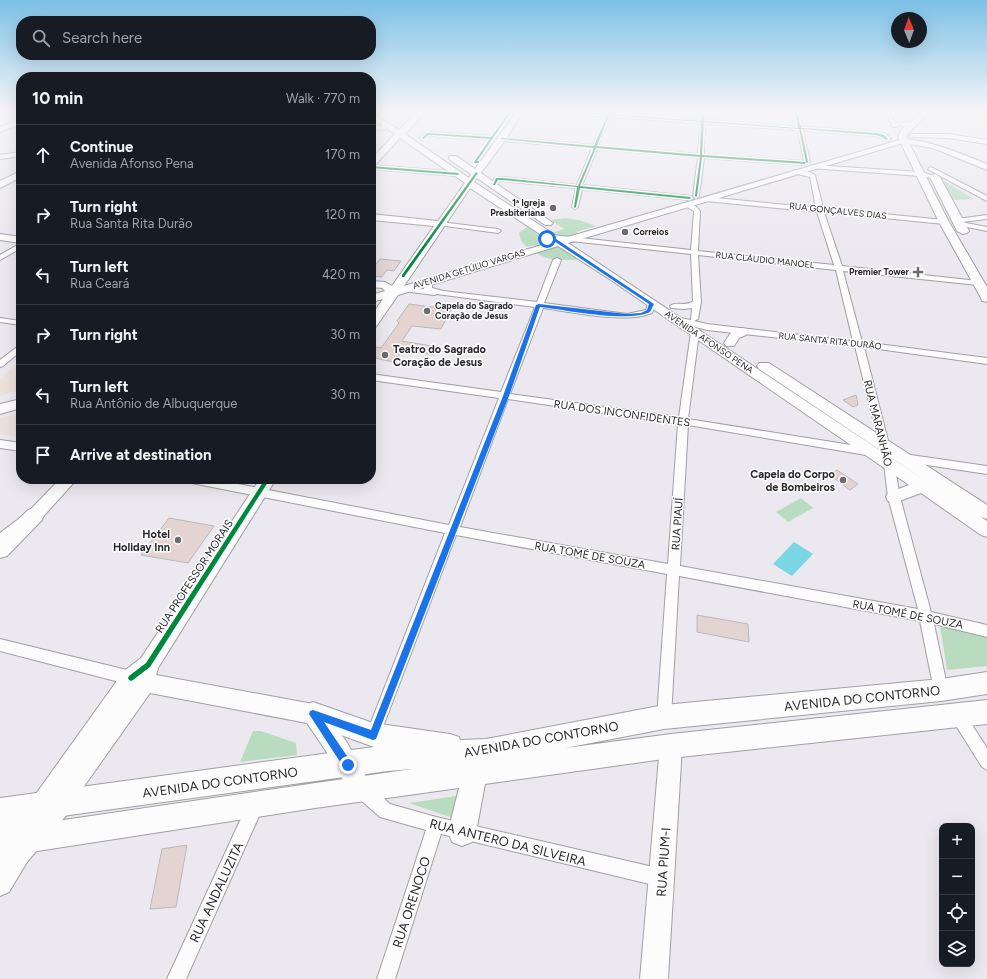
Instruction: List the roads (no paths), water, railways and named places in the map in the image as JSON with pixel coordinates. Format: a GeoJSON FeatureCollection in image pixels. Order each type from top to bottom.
{"type":"FeatureCollection","features":[{"type":"Feature","properties":{"kind":"main road","name":"AVENIDA AFONSO PENA"},"geometry":{"type":"LineString","coordinates":[[433,157],[481,192],[562,238],[675,313],[730,343],[878,449]]}},
{"type":"Feature","properties":{"kind":"main road","name":"AVENIDA AFONSO PENA"},"geometry":{"type":"LineString","coordinates":[[451,157],[494,184],[562,238],[652,304],[675,313]]}},
{"type":"Feature","properties":{"kind":"main road"},"geometry":{"type":"LineString","coordinates":[[464,166],[473,164],[479,157]]}},
{"type":"Feature","properties":{"kind":"main road"},"geometry":{"type":"LineString","coordinates":[[402,285],[440,224],[489,157]]}},
{"type":"Feature","properties":{"kind":"main road","name":"AVENIDA GETÚLIO VARGAS"},"geometry":{"type":"LineString","coordinates":[[691,199],[706,199],[829,157]]}},
{"type":"Feature","properties":{"kind":"main road","name":"AVENIDA GETÚLIO VARGAS"},"geometry":{"type":"LineString","coordinates":[[811,162],[831,161],[844,157]]}},
{"type":"Feature","properties":{"kind":"main road"},"geometry":{"type":"LineString","coordinates":[[921,157],[970,243]]}},
{"type":"Feature","properties":{"kind":"main road"},"geometry":{"type":"LineString","coordinates":[[921,157],[927,168],[944,222],[983,284],[987,298]]}},
{"type":"Feature","properties":{"kind":"main road"},"geometry":{"type":"LineString","coordinates":[[960,157],[987,167]]}},
{"type":"Feature","properties":{"kind":"main road"},"geometry":{"type":"LineString","coordinates":[[475,162],[485,163]]}},
{"type":"Feature","properties":{"kind":"main road","name":"AVENIDA GETÚLIO VARGAS"},"geometry":{"type":"LineString","coordinates":[[376,296],[389,289],[402,285],[792,169]]}},
{"type":"Feature","properties":{"kind":"main road"},"geometry":{"type":"LineString","coordinates":[[0,177],[16,179]]}},
{"type":"Feature","properties":{"kind":"main road"},"geometry":{"type":"LineString","coordinates":[[0,185],[16,179]]}},
{"type":"Feature","properties":{"kind":"main road"},"geometry":{"type":"LineString","coordinates":[[462,193],[472,191],[481,192]]}},
{"type":"Feature","properties":{"kind":"main road"},"geometry":{"type":"LineString","coordinates":[[376,218],[440,224]]}},
{"type":"Feature","properties":{"kind":"main road"},"geometry":{"type":"LineString","coordinates":[[0,237],[16,239]]}},
{"type":"Feature","properties":{"kind":"main road","name":"AVENIDA GETÚLIO VARGAS"},"geometry":{"type":"LineString","coordinates":[[402,285],[428,282],[562,238]]}},
{"type":"Feature","properties":{"kind":"main road"},"geometry":{"type":"LineString","coordinates":[[376,285],[389,289],[376,315]]}},
{"type":"Feature","properties":{"kind":"main road","name":"AVENIDA GETÚLIO VARGAS"},"geometry":{"type":"LineString","coordinates":[[376,289],[389,289]]}},
{"type":"Feature","properties":{"kind":"main road","name":"AVENIDA AFONSO PENA"},"geometry":{"type":"LineString","coordinates":[[699,326],[896,461],[987,530]]}},
{"type":"Feature","properties":{"kind":"main road"},"geometry":{"type":"LineString","coordinates":[[730,343],[736,333],[742,332]]}},
{"type":"Feature","properties":{"kind":"main road"},"geometry":{"type":"LineString","coordinates":[[0,399],[16,394]]}},
{"type":"Feature","properties":{"kind":"main road"},"geometry":{"type":"LineString","coordinates":[[0,409],[16,404]]}},
{"type":"Feature","properties":{"kind":"main road"},"geometry":{"type":"LineString","coordinates":[[894,497],[909,493],[925,482]]}},
{"type":"Feature","properties":{"kind":"main road","name":"AVENIDA AFONSO PENA"},"geometry":{"type":"LineString","coordinates":[[925,482],[987,513]]}},
{"type":"Feature","properties":{"kind":"main road"},"geometry":{"type":"LineString","coordinates":[[0,550],[65,484]]}},
{"type":"Feature","properties":{"kind":"main road","name":"RUA PROFESSOR MORAIS"},"geometry":{"type":"LineString","coordinates":[[0,883],[18,853],[31,837],[52,804],[142,675],[263,485]]}},
{"type":"Feature","properties":{"kind":"main road"},"geometry":{"type":"LineString","coordinates":[[0,543],[35,514]]}},
{"type":"Feature","properties":{"kind":"main road"},"geometry":{"type":"LineString","coordinates":[[142,675],[313,714],[377,726],[481,762],[462,832]]}},
{"type":"Feature","properties":{"kind":"main road","name":"AVENIDA DO CONTORNO"},"geometry":{"type":"LineString","coordinates":[[0,842],[361,789],[481,762],[664,717],[941,690],[987,682]]}},
{"type":"Feature","properties":{"kind":"main road","name":"AVENIDA DO CONTORNO"},"geometry":{"type":"LineString","coordinates":[[0,811],[348,765],[388,758],[481,762],[671,746],[987,712]]}},
{"type":"Feature","properties":{"kind":"main road"},"geometry":{"type":"LineString","coordinates":[[313,714],[348,765],[361,789]]}},
{"type":"Feature","properties":{"kind":"main road","name":"RUA PIUM-I"},"geometry":{"type":"LineString","coordinates":[[654,979],[671,746]]}},
{"type":"Feature","properties":{"kind":"main road"},"geometry":{"type":"LineString","coordinates":[[0,833],[52,804]]}},
{"type":"Feature","properties":{"kind":"street"},"geometry":{"type":"LineString","coordinates":[[575,207],[580,186],[592,157]]}},
{"type":"Feature","properties":{"kind":"street"},"geometry":{"type":"LineString","coordinates":[[494,184],[497,179],[503,179],[691,199],[701,157]]}},
{"type":"Feature","properties":{"kind":"street"},"geometry":{"type":"LineString","coordinates":[[709,157],[770,162],[811,162],[844,168],[927,168],[987,199]]}},
{"type":"Feature","properties":{"kind":"street"},"geometry":{"type":"LineString","coordinates":[[808,157],[811,162]]}},
{"type":"Feature","properties":{"kind":"street"},"geometry":{"type":"LineString","coordinates":[[831,161],[844,168]]}},
{"type":"Feature","properties":{"kind":"street"},"geometry":{"type":"LineString","coordinates":[[770,162],[792,169]]}},
{"type":"Feature","properties":{"kind":"street"},"geometry":{"type":"LineString","coordinates":[[376,166],[458,174]]}},
{"type":"Feature","properties":{"kind":"street","name":"RUA MARANHÃO"},"geometry":{"type":"LineString","coordinates":[[792,169],[813,176],[820,210],[839,268],[857,344],[880,429],[878,449]]}},
{"type":"Feature","properties":{"kind":"street","name":"RUA GONÇALVES DIAS"},"geometry":{"type":"LineString","coordinates":[[721,194],[723,197],[732,200]]}},
{"type":"Feature","properties":{"kind":"street","name":"RUA PIAUÍ"},"geometry":{"type":"LineString","coordinates":[[664,717],[684,421],[694,348],[699,326],[694,252],[697,211],[693,207],[691,199]]}},
{"type":"Feature","properties":{"kind":"street","name":"RUA GONÇALVES DIAS"},"geometry":{"type":"LineString","coordinates":[[706,199],[732,200],[944,222]]}},
{"type":"Feature","properties":{"kind":"street"},"geometry":{"type":"LineString","coordinates":[[958,222],[987,217]]}},
{"type":"Feature","properties":{"kind":"street"},"geometry":{"type":"LineString","coordinates":[[958,222],[987,229]]}},
{"type":"Feature","properties":{"kind":"street"},"geometry":{"type":"LineString","coordinates":[[440,224],[498,231]]}},
{"type":"Feature","properties":{"kind":"street","name":"RUA CLÁUDIO MANOEL"},"geometry":{"type":"LineString","coordinates":[[562,238],[983,284]]}},
{"type":"Feature","properties":{"kind":"street"},"geometry":{"type":"LineString","coordinates":[[0,258],[16,248]]}},
{"type":"Feature","properties":{"kind":"street"},"geometry":{"type":"LineString","coordinates":[[377,726],[506,396],[557,260]]}},
{"type":"Feature","properties":{"kind":"street"},"geometry":{"type":"LineString","coordinates":[[428,282],[427,288],[443,293]]}},
{"type":"Feature","properties":{"kind":"street"},"geometry":{"type":"LineString","coordinates":[[402,285],[443,293],[627,316],[642,314],[649,311],[652,304]]}},
{"type":"Feature","properties":{"kind":"street"},"geometry":{"type":"LineString","coordinates":[[675,313],[694,306],[697,302]]}},
{"type":"Feature","properties":{"kind":"street"},"geometry":{"type":"LineString","coordinates":[[0,320],[16,322]]}},
{"type":"Feature","properties":{"kind":"street","name":"RUA SANTA RITA DURÃO"},"geometry":{"type":"LineString","coordinates":[[699,326],[987,361]]}},
{"type":"Feature","properties":{"kind":"street"},"geometry":{"type":"LineString","coordinates":[[0,364],[16,351]]}},
{"type":"Feature","properties":{"kind":"street","name":"RUA DOS INCONFIDENTES"},"geometry":{"type":"LineString","coordinates":[[376,378],[878,449]]}},
{"type":"Feature","properties":{"kind":"street"},"geometry":{"type":"LineString","coordinates":[[0,444],[16,446]]}},
{"type":"Feature","properties":{"kind":"street"},"geometry":{"type":"LineString","coordinates":[[896,461],[952,465],[987,470]]}},
{"type":"Feature","properties":{"kind":"street","name":"RUA MARANHÃO"},"geometry":{"type":"LineString","coordinates":[[896,461],[894,497],[926,616],[941,690]]}},
{"type":"Feature","properties":{"kind":"street"},"geometry":{"type":"LineString","coordinates":[[925,482],[952,465]]}},
{"type":"Feature","properties":{"kind":"street","name":"RUA TOMÉ DE SOUZA"},"geometry":{"type":"LineString","coordinates":[[251,484],[263,485],[453,530],[926,616],[987,631]]}},
{"type":"Feature","properties":{"kind":"street"},"geometry":{"type":"LineString","coordinates":[[0,557],[35,514]]}},
{"type":"Feature","properties":{"kind":"street"},"geometry":{"type":"LineString","coordinates":[[0,645],[142,675]]}},
{"type":"Feature","properties":{"kind":"street"},"geometry":{"type":"LineString","coordinates":[[958,716],[987,762]]}},
{"type":"Feature","properties":{"kind":"street","name":"RUA ANTERO DA SILVEIRA"},"geometry":{"type":"LineString","coordinates":[[361,789],[386,811],[462,832],[662,878]]}},
{"type":"Feature","properties":{"kind":"street","name":"RUA ANDALUZITA"},"geometry":{"type":"LineString","coordinates":[[176,979],[256,804]]}},
{"type":"Feature","properties":{"kind":"street","name":"RUA ORENOCO"},"geometry":{"type":"LineString","coordinates":[[386,979],[436,825]]}},
{"type":"Feature","properties":{"kind":"water"},"geometry":{"type":"Polygon","coordinates":[[[794,542],[813,554],[792,576],[773,564],[794,542]]]}},
{"type":"Feature","properties":{"kind":"place","name":"1ª Igreja Presbiteriana"},"geometry":{"type":"Point","coordinates":[553,208]}},
{"type":"Feature","properties":{"kind":"place","name":"Correios"},"geometry":{"type":"Point","coordinates":[625,232]}},
{"type":"Feature","properties":{"kind":"place","name":"Premier Tower"},"geometry":{"type":"Point","coordinates":[918,272]}},
{"type":"Feature","properties":{"kind":"place","name":"Capela do Sagrado Coração de Jesus"},"geometry":{"type":"Point","coordinates":[427,311]}},
{"type":"Feature","properties":{"kind":"place","name":"Teatro do Sagrado Coração de Jesus"},"geometry":{"type":"Point","coordinates":[385,355]}},
{"type":"Feature","properties":{"kind":"place","name":"Capela do Corpo de Bombeiros"},"geometry":{"type":"Point","coordinates":[843,480]}},
{"type":"Feature","properties":{"kind":"place","name":"Hotel Holiday Inn"},"geometry":{"type":"Point","coordinates":[178,540]}}]}
